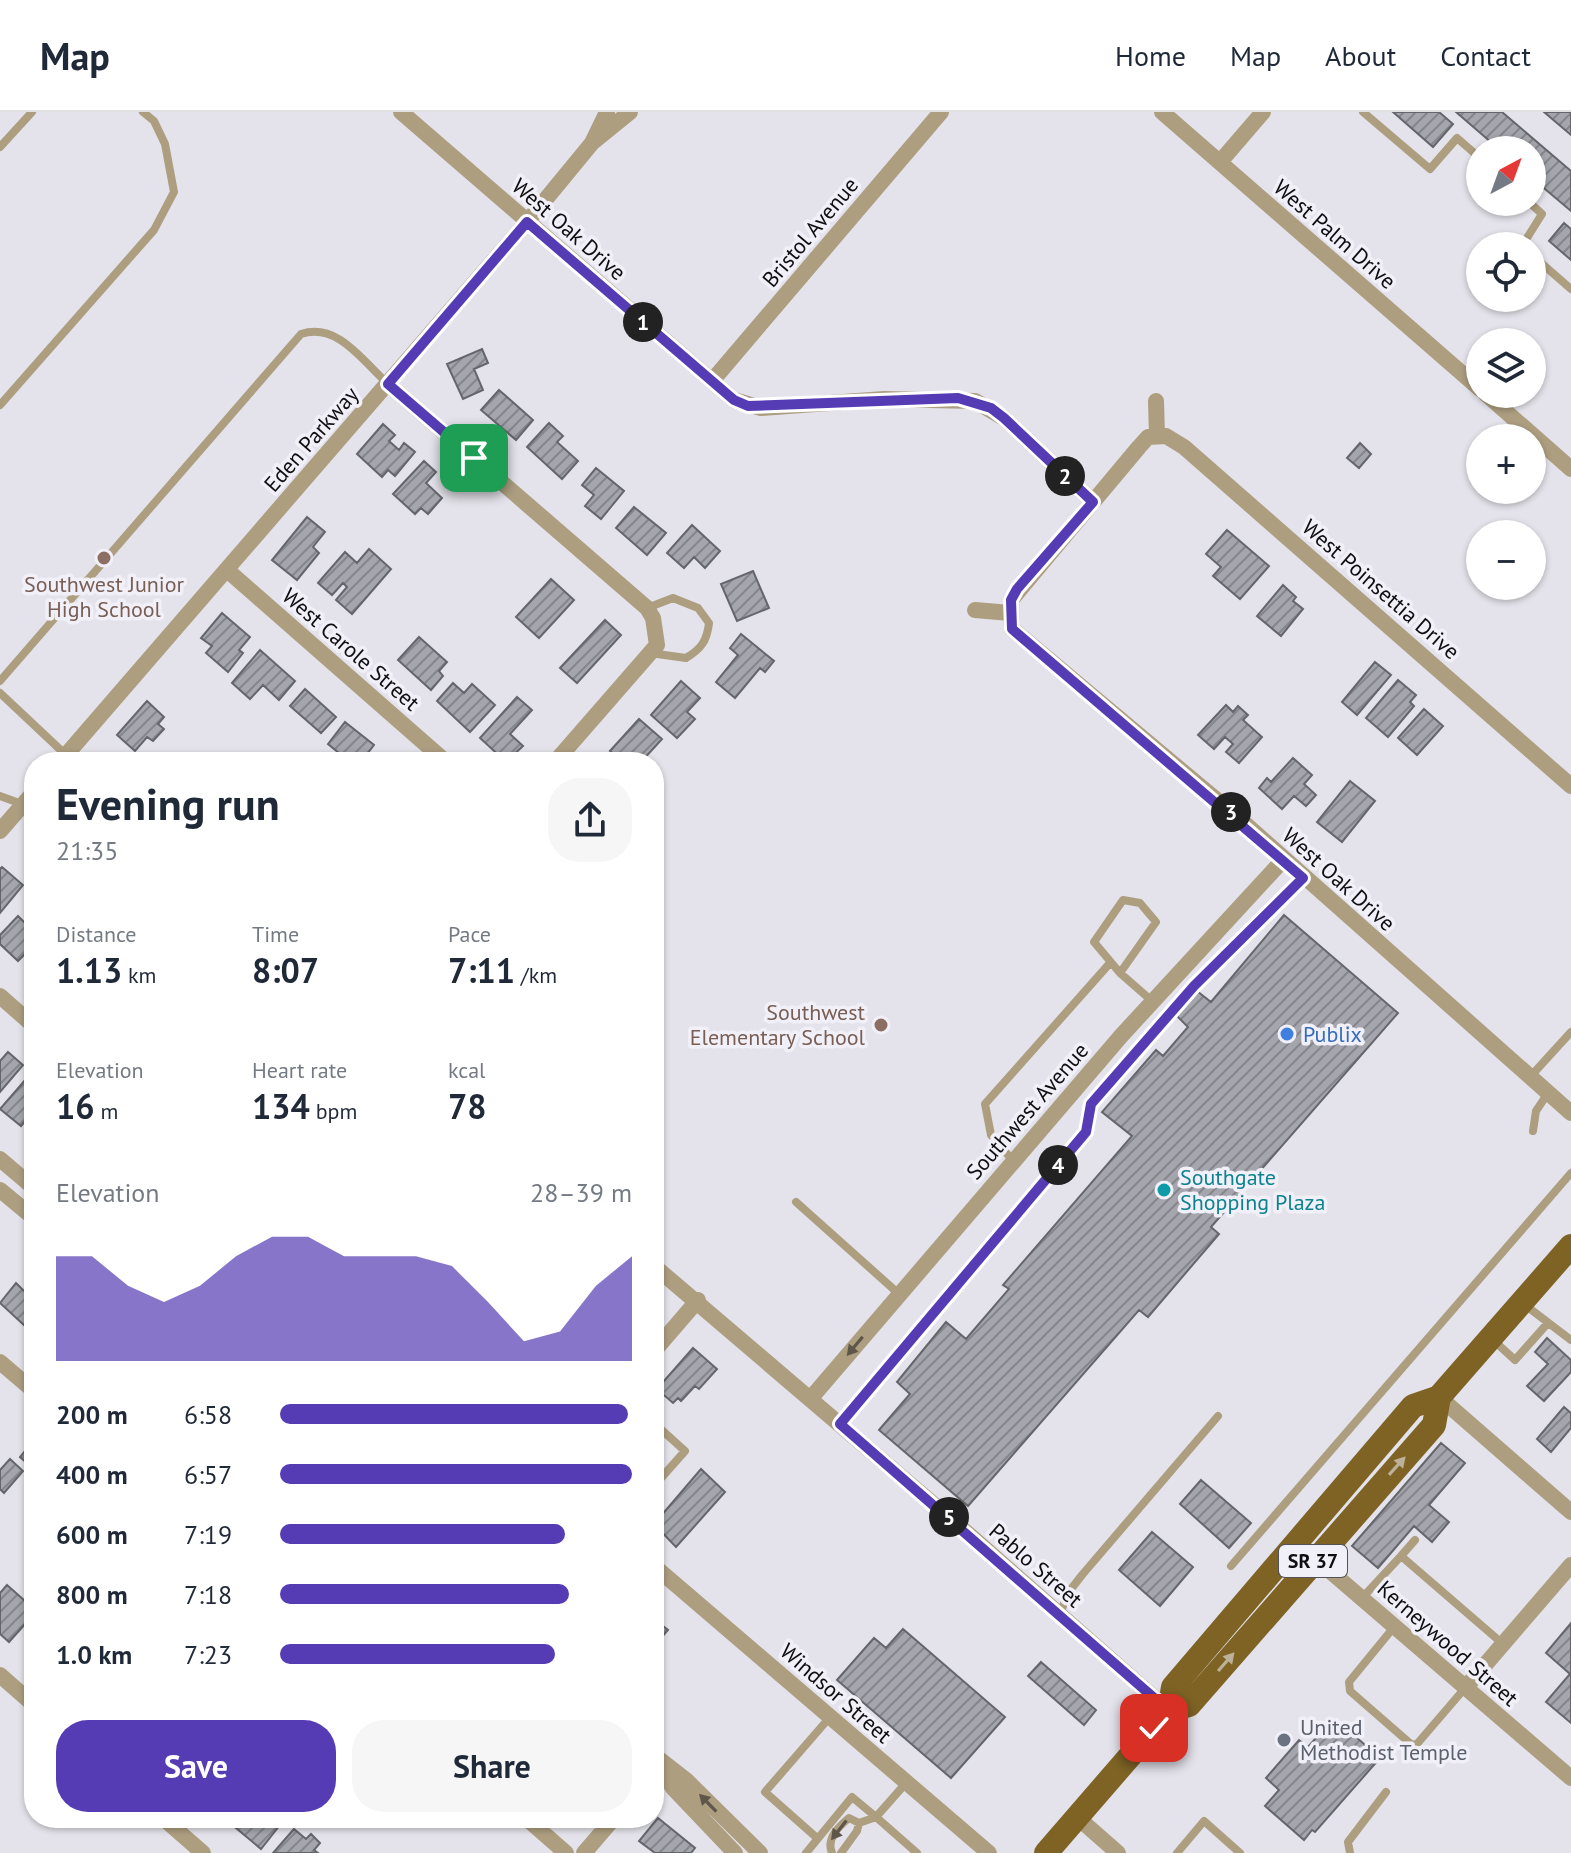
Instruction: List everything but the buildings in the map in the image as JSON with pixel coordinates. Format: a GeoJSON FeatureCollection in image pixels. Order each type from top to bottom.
{"type":"FeatureCollection","features":[{"type":"Feature","properties":{"kind":"main road","name":"SR 37"},"geometry":{"type":"LineString","coordinates":[[1046,1853],[1169,1711],[1173,1687],[1296,1541],[1413,1406],[1439,1397],[1571,1246]]}},
{"type":"Feature","properties":{"kind":"main road","name":"SR 37"},"geometry":{"type":"LineString","coordinates":[[1169,1711],[1189,1705],[1434,1425],[1439,1397]]}},
{"type":"Feature","properties":{"kind":"street","name":"West Oak Drive"},"geometry":{"type":"LineString","coordinates":[[401,112],[734,400],[761,408],[884,399],[958,398],[975,401],[1004,418],[1093,502]]}},
{"type":"Feature","properties":{"kind":"street","name":"Eden Parkway"},"geometry":{"type":"LineString","coordinates":[[592,143],[607,112]]}},
{"type":"Feature","properties":{"kind":"street","name":"Eden Parkway"},"geometry":{"type":"LineString","coordinates":[[74,752],[592,143],[630,112]]}},
{"type":"Feature","properties":{"kind":"street","name":"Bristol Avenue"},"geometry":{"type":"LineString","coordinates":[[712,381],[941,112]]}},
{"type":"Feature","properties":{"kind":"street","name":"West Palm Drive"},"geometry":{"type":"LineString","coordinates":[[1162,112],[1466,377]]}},
{"type":"Feature","properties":{"kind":"street"},"geometry":{"type":"LineString","coordinates":[[1220,162],[1263,112]]}},
{"type":"Feature","properties":{"kind":"street"},"geometry":{"type":"LineString","coordinates":[[388,384],[647,608],[656,632],[657,645],[564,752]]}},
{"type":"Feature","properties":{"kind":"street"},"geometry":{"type":"LineString","coordinates":[[975,610],[1010,613],[1011,600],[1017,589],[1148,437],[1157,436],[1156,401]]}},
{"type":"Feature","properties":{"kind":"street"},"geometry":{"type":"LineString","coordinates":[[1502,408],[1571,469]]}},
{"type":"Feature","properties":{"kind":"street","name":"West Poinsettia Drive"},"geometry":{"type":"LineString","coordinates":[[1157,436],[1171,438],[1184,447],[1571,786]]}},
{"type":"Feature","properties":{"kind":"street","name":"West Carole Street"},"geometry":{"type":"LineString","coordinates":[[227,570],[435,752]]}},
{"type":"Feature","properties":{"kind":"street","name":"West Oak Drive"},"geometry":{"type":"LineString","coordinates":[[1010,613],[1012,629],[1284,859],[1571,1113]]}},
{"type":"Feature","properties":{"kind":"street"},"geometry":{"type":"LineString","coordinates":[[0,831],[24,803]]}},
{"type":"Feature","properties":{"kind":"street","name":"Southwest Avenue"},"geometry":{"type":"LineString","coordinates":[[811,1398],[1152,1001],[1284,859]]}},
{"type":"Feature","properties":{"kind":"street"},"geometry":{"type":"LineString","coordinates":[[0,996],[24,1017]]}},
{"type":"Feature","properties":{"kind":"street"},"geometry":{"type":"LineString","coordinates":[[0,1159],[24,1181]]}},
{"type":"Feature","properties":{"kind":"street"},"geometry":{"type":"LineString","coordinates":[[0,1170],[24,1184]]}},
{"type":"Feature","properties":{"kind":"street"},"geometry":{"type":"LineString","coordinates":[[0,1190],[24,1210]]}},
{"type":"Feature","properties":{"kind":"street","name":"Pablo Street"},"geometry":{"type":"LineString","coordinates":[[664,1274],[1169,1711]]}},
{"type":"Feature","properties":{"kind":"street"},"geometry":{"type":"LineString","coordinates":[[664,1339],[698,1300]]}},
{"type":"Feature","properties":{"kind":"street"},"geometry":{"type":"LineString","coordinates":[[0,1362],[24,1382]]}},
{"type":"Feature","properties":{"kind":"street"},"geometry":{"type":"LineString","coordinates":[[1439,1397],[1571,1512]]}},
{"type":"Feature","properties":{"kind":"street","name":"Kerneywood Street"},"geometry":{"type":"LineString","coordinates":[[1296,1541],[1571,1778]]}},
{"type":"Feature","properties":{"kind":"street"},"geometry":{"type":"LineString","coordinates":[[1466,1687],[1571,1565]]}},
{"type":"Feature","properties":{"kind":"street","name":"Windsor Street"},"geometry":{"type":"LineString","coordinates":[[664,1575],[989,1853]]}},
{"type":"Feature","properties":{"kind":"street"},"geometry":{"type":"LineString","coordinates":[[0,1675],[24,1696]]}},
{"type":"Feature","properties":{"kind":"street"},"geometry":{"type":"LineString","coordinates":[[664,1763],[686,1780],[760,1853]]}},
{"type":"Feature","properties":{"kind":"street"},"geometry":{"type":"LineString","coordinates":[[664,1772],[673,1788],[735,1853]]}},
{"type":"Feature","properties":{"kind":"street"},"geometry":{"type":"LineString","coordinates":[[1077,1817],[1114,1852]]}},
{"type":"Feature","properties":{"kind":"street"},"geometry":{"type":"LineString","coordinates":[[174,1828],[203,1853]]}},
{"type":"Feature","properties":{"kind":"street"},"geometry":{"type":"LineString","coordinates":[[537,1828],[566,1853]]}},
{"type":"Feature","properties":{"kind":"street"},"geometry":{"type":"LineString","coordinates":[[584,1853],[605,1828]]}},
{"type":"Feature","properties":{"kind":"lane"},"geometry":{"type":"LineString","coordinates":[[0,147],[32,112]]}},
{"type":"Feature","properties":{"kind":"lane"},"geometry":{"type":"LineString","coordinates":[[0,405],[154,230],[174,192],[165,144],[154,121],[143,112]]}},
{"type":"Feature","properties":{"kind":"lane"},"geometry":{"type":"LineString","coordinates":[[1363,112],[1430,169],[1457,138],[1466,146]]}},
{"type":"Feature","properties":{"kind":"lane"},"geometry":{"type":"LineString","coordinates":[[1546,267],[1571,289]]}},
{"type":"Feature","properties":{"kind":"lane"},"geometry":{"type":"LineString","coordinates":[[0,681],[301,334],[318,328],[333,334],[388,384]]}},
{"type":"Feature","properties":{"kind":"lane"},"geometry":{"type":"LineString","coordinates":[[647,608],[673,598],[698,608],[709,623],[708,636],[700,649],[686,658],[650,653]]}},
{"type":"Feature","properties":{"kind":"lane"},"geometry":{"type":"LineString","coordinates":[[0,693],[59,752]]}},
{"type":"Feature","properties":{"kind":"lane"},"geometry":{"type":"LineString","coordinates":[[0,796],[24,798]]}},
{"type":"Feature","properties":{"kind":"lane"},"geometry":{"type":"LineString","coordinates":[[840,1424],[1086,1132],[1091,1104],[1194,986],[1303,878]]}},
{"type":"Feature","properties":{"kind":"lane"},"geometry":{"type":"LineString","coordinates":[[1120,973],[1156,922],[1140,903],[1123,900],[1094,942],[1110,963],[1120,973],[1152,1001]]}},
{"type":"Feature","properties":{"kind":"lane"},"geometry":{"type":"LineString","coordinates":[[1014,1162],[991,1135],[985,1104],[1110,963]]}},
{"type":"Feature","properties":{"kind":"lane"},"geometry":{"type":"LineString","coordinates":[[1530,1077],[1571,1032]]}},
{"type":"Feature","properties":{"kind":"lane"},"geometry":{"type":"LineString","coordinates":[[1533,1131],[1536,1111],[1548,1093]]}},
{"type":"Feature","properties":{"kind":"lane"},"geometry":{"type":"LineString","coordinates":[[1231,1566],[1571,1173]]}},
{"type":"Feature","properties":{"kind":"lane"},"geometry":{"type":"LineString","coordinates":[[796,1202],[899,1294]]}},
{"type":"Feature","properties":{"kind":"lane"},"geometry":{"type":"LineString","coordinates":[[1522,1302],[1571,1340]]}},
{"type":"Feature","properties":{"kind":"lane"},"geometry":{"type":"LineString","coordinates":[[1490,1338],[1515,1360],[1547,1324]]}},
{"type":"Feature","properties":{"kind":"lane"},"geometry":{"type":"LineString","coordinates":[[1060,1615],[1068,1593],[1082,1575],[1218,1416]]}},
{"type":"Feature","properties":{"kind":"lane"},"geometry":{"type":"LineString","coordinates":[[664,1432],[685,1451],[664,1475]]}},
{"type":"Feature","properties":{"kind":"lane"},"geometry":{"type":"LineString","coordinates":[[1362,1598],[1415,1540]]}},
{"type":"Feature","properties":{"kind":"lane"},"geometry":{"type":"LineString","coordinates":[[1401,1556],[1503,1644]]}},
{"type":"Feature","properties":{"kind":"lane"},"geometry":{"type":"LineString","coordinates":[[1395,1626],[1349,1682],[1350,1691],[1412,1745],[1417,1744],[1466,1687]]}},
{"type":"Feature","properties":{"kind":"lane"},"geometry":{"type":"LineString","coordinates":[[817,1838],[765,1792],[830,1717]]}},
{"type":"Feature","properties":{"kind":"lane"},"geometry":{"type":"LineString","coordinates":[[841,1853],[859,1823],[876,1817],[906,1783]]}},
{"type":"Feature","properties":{"kind":"lane"},"geometry":{"type":"LineString","coordinates":[[1350,1853],[1348,1842],[1386,1792]]}},
{"type":"Feature","properties":{"kind":"lane"},"geometry":{"type":"LineString","coordinates":[[811,1851],[817,1838],[852,1797],[917,1853]]}},
{"type":"Feature","properties":{"kind":"lane"},"geometry":{"type":"LineString","coordinates":[[832,1853],[830,1841],[837,1829],[849,1818],[859,1823]]}},
{"type":"Feature","properties":{"kind":"lane"},"geometry":{"type":"LineString","coordinates":[[1177,1853],[1204,1821],[1240,1853]]}},
{"type":"Feature","properties":{"kind":"place","name":"Southwest Junior High School"},"geometry":{"type":"Point","coordinates":[104,558]}},
{"type":"Feature","properties":{"kind":"place","name":"Southwest Elementary School"},"geometry":{"type":"Point","coordinates":[881,1025]}},
{"type":"Feature","properties":{"kind":"place","name":"Publix"},"geometry":{"type":"Point","coordinates":[1287,1034]}},
{"type":"Feature","properties":{"kind":"place","name":"Southgate Shopping Plaza"},"geometry":{"type":"Point","coordinates":[1164,1190]}},
{"type":"Feature","properties":{"kind":"place","name":"United Methodist Temple"},"geometry":{"type":"Point","coordinates":[1284,1740]}},
{"type":"Feature","properties":{"kind":"route"},"geometry":{"type":"LineString","coordinates":[[474,458],[388,384],[527,222],[734,400],[748,406],[761,408],[843,401],[958,398],[991,408],[1093,502],[1017,589],[1011,600],[1012,629],[1243,822],[1303,878],[1194,986],[1091,1104],[1086,1132],[840,1424],[1169,1711],[1154,1728]]}}]}
